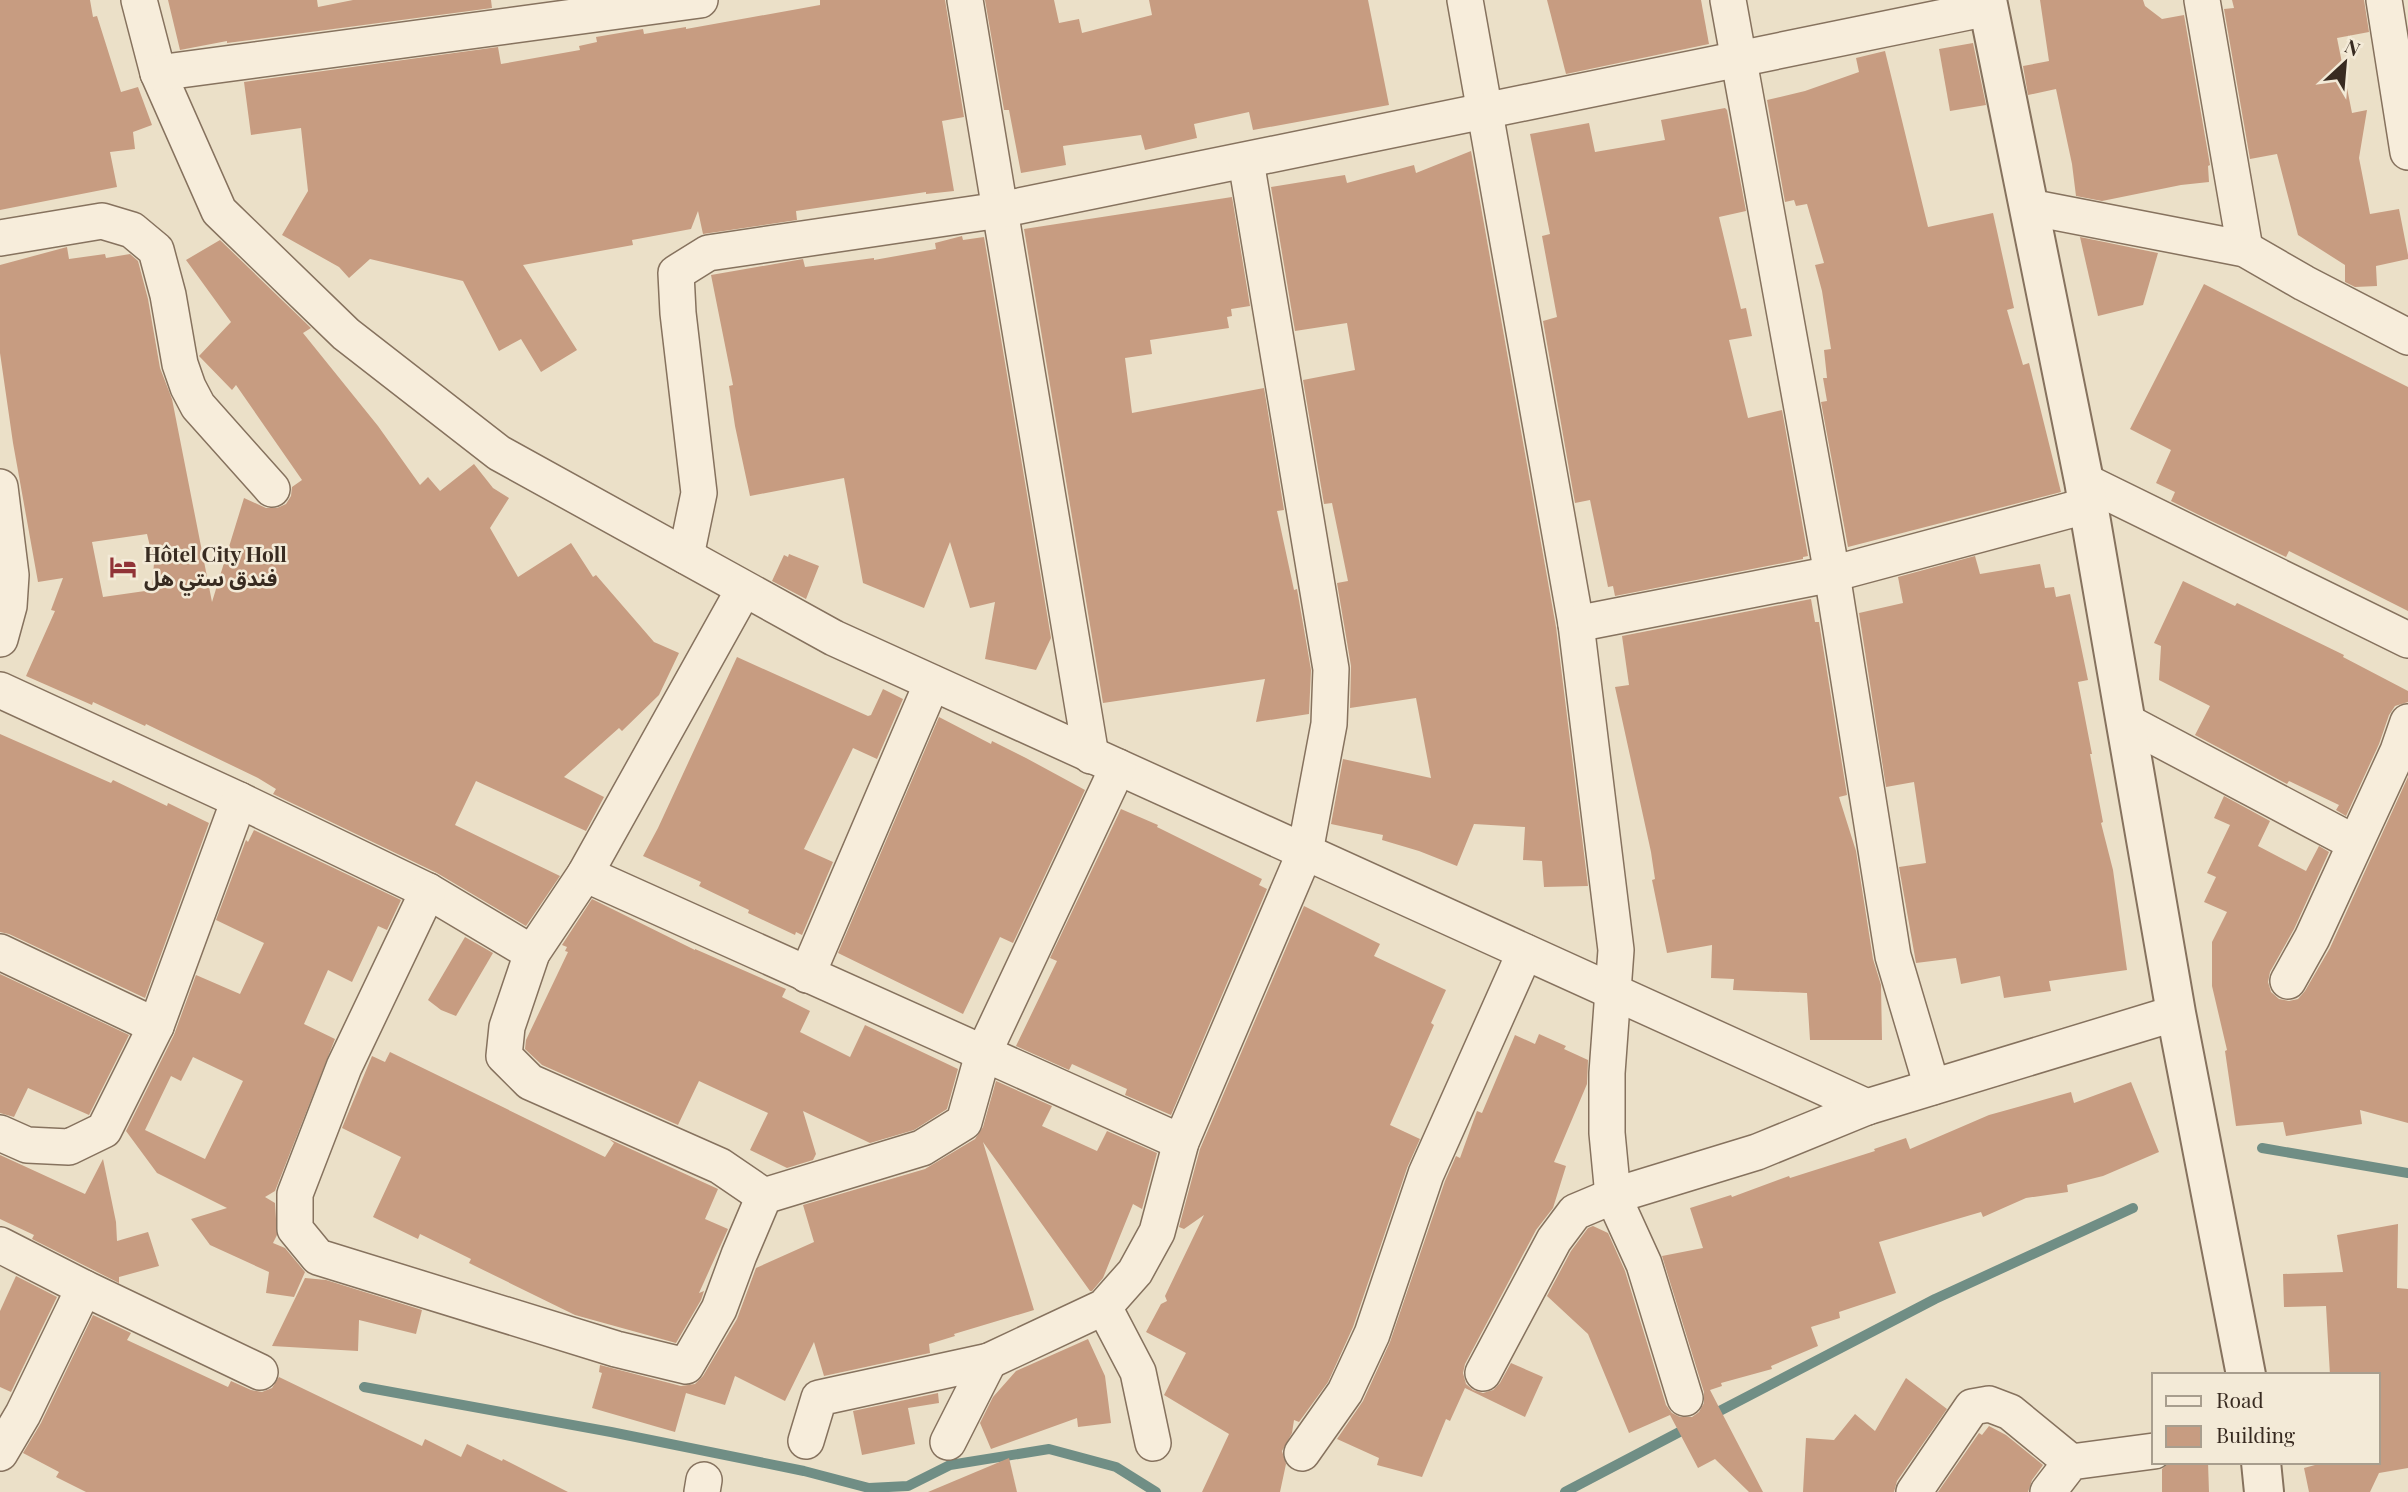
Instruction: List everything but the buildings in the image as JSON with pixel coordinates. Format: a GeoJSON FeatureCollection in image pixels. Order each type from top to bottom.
{"type":"FeatureCollection","features":[{"type":"Feature","properties":{"kind":"street"},"geometry":{"type":"LineString","coordinates":[[139,0],[159,73],[219,211],[346,334],[499,453],[834,638],[1867,1107]]}},
{"type":"Feature","properties":{"kind":"street"},"geometry":{"type":"LineString","coordinates":[[159,73],[700,0]]}},
{"type":"Feature","properties":{"kind":"street"},"geometry":{"type":"LineString","coordinates":[[764,1196],[922,1148],[964,1122],[983,1054],[1104,761],[1000,210],[965,0]]}},
{"type":"Feature","properties":{"kind":"street"},"geometry":{"type":"LineString","coordinates":[[1465,0],[1576,624],[1616,950],[1607,1073],[1607,1133],[1613,1196],[1644,1264],[1685,1398]]}},
{"type":"Feature","properties":{"kind":"street"},"geometry":{"type":"LineString","coordinates":[[1728,0],[1832,574],[1894,956],[1931,1087]]}},
{"type":"Feature","properties":{"kind":"street"},"geometry":{"type":"LineString","coordinates":[[2202,0],[2245,249]]}},
{"type":"Feature","properties":{"kind":"street"},"geometry":{"type":"LineString","coordinates":[[2384,0],[2408,152]]}},
{"type":"Feature","properties":{"kind":"street"},"geometry":{"type":"LineString","coordinates":[[686,556],[699,493],[678,313],[676,273],[708,253],[1000,210],[1739,60],[1988,4],[2087,493],[2176,1013],[2246,1373]]}},
{"type":"Feature","properties":{"kind":"street"},"geometry":{"type":"LineString","coordinates":[[806,1441],[819,1398],[989,1361],[1104,1307],[1135,1272],[1157,1232],[1181,1142],[1305,852],[1329,724],[1331,668],[1246,161]]}},
{"type":"Feature","properties":{"kind":"street"},"geometry":{"type":"LineString","coordinates":[[2029,207],[2245,249],[2408,337]]}},
{"type":"Feature","properties":{"kind":"street"},"geometry":{"type":"LineString","coordinates":[[0,238],[102,221],[132,230],[156,250],[169,295],[180,364],[188,387],[198,406],[272,489]]}},
{"type":"Feature","properties":{"kind":"street"},"geometry":{"type":"LineString","coordinates":[[0,487],[11,575],[9,606],[0,639]]}},
{"type":"Feature","properties":{"kind":"street"},"geometry":{"type":"LineString","coordinates":[[1576,624],[1832,574],[2087,493],[2408,640]]}},
{"type":"Feature","properties":{"kind":"street"},"geometry":{"type":"LineString","coordinates":[[744,589],[585,874],[532,953],[507,1027],[504,1056],[530,1082],[720,1166],[764,1196]]}},
{"type":"Feature","properties":{"kind":"street"},"geometry":{"type":"LineString","coordinates":[[807,975],[932,683]]}},
{"type":"Feature","properties":{"kind":"street"},"geometry":{"type":"LineString","coordinates":[[0,690],[428,891],[532,953]]}},
{"type":"Feature","properties":{"kind":"street"},"geometry":{"type":"LineString","coordinates":[[2125,721],[2355,843]]}},
{"type":"Feature","properties":{"kind":"street"},"geometry":{"type":"LineString","coordinates":[[2288,981],[2312,938],[2398,751],[2408,722]]}},
{"type":"Feature","properties":{"kind":"street"},"geometry":{"type":"LineString","coordinates":[[0,1133],[27,1145],[69,1147],[104,1130],[156,1026],[239,800]]}},
{"type":"Feature","properties":{"kind":"street"},"geometry":{"type":"LineString","coordinates":[[585,874],[1181,1142]]}},
{"type":"Feature","properties":{"kind":"street"},"geometry":{"type":"LineString","coordinates":[[428,891],[344,1067],[295,1194],[295,1229],[318,1257],[616,1349],[686,1366],[719,1309],[764,1196]]}},
{"type":"Feature","properties":{"kind":"street"},"geometry":{"type":"LineString","coordinates":[[0,952],[156,1026]]}},
{"type":"Feature","properties":{"kind":"street"},"geometry":{"type":"LineString","coordinates":[[1301,1453],[1346,1392],[1372,1334],[1426,1174],[1525,952]]}},
{"type":"Feature","properties":{"kind":"street"},"geometry":{"type":"LineString","coordinates":[[1483,1373],[1554,1240],[1575,1212],[1613,1196],[1757,1152],[1867,1107],[2176,1013]]}},
{"type":"Feature","properties":{"kind":"street"},"geometry":{"type":"LineString","coordinates":[[0,1245],[260,1371]]}},
{"type":"Feature","properties":{"kind":"street"},"geometry":{"type":"LineString","coordinates":[[0,1453],[23,1415],[84,1288]]}},
{"type":"Feature","properties":{"kind":"street"},"geometry":{"type":"LineString","coordinates":[[1104,1307],[1138,1372],[1153,1443]]}},
{"type":"Feature","properties":{"kind":"street"},"geometry":{"type":"LineString","coordinates":[[948,1442],[989,1361]]}},
{"type":"Feature","properties":{"kind":"street"},"geometry":{"type":"LineString","coordinates":[[1914,1492],[1972,1407],[1989,1404],[2010,1412],[2071,1462]]}},
{"type":"Feature","properties":{"kind":"street"},"geometry":{"type":"LineString","coordinates":[[2048,1492],[2071,1462],[2152,1451]]}},
{"type":"Feature","properties":{"kind":"street"},"geometry":{"type":"LineString","coordinates":[[2261,1464],[2264,1492]]}},
{"type":"Feature","properties":{"kind":"waterway"},"geometry":{"type":"LineString","coordinates":[[2262,1148],[2408,1173]]}},
{"type":"Feature","properties":{"kind":"waterway"},"geometry":{"type":"LineString","coordinates":[[1710,1416],[1935,1299],[2133,1208]]}},
{"type":"Feature","properties":{"kind":"waterway"},"geometry":{"type":"LineString","coordinates":[[364,1387],[611,1432],[804,1471],[869,1488],[908,1486],[950,1465],[1049,1449],[1116,1467],[1156,1492]]}},
{"type":"Feature","properties":{"kind":"waterway"},"geometry":{"type":"LineString","coordinates":[[1565,1492],[1689,1427]]}},
{"type":"Feature","properties":{"kind":"place","name":"Hôtel City Holl فندق ستي هل"},"geometry":{"type":"Point","coordinates":[123,567]}}]}
